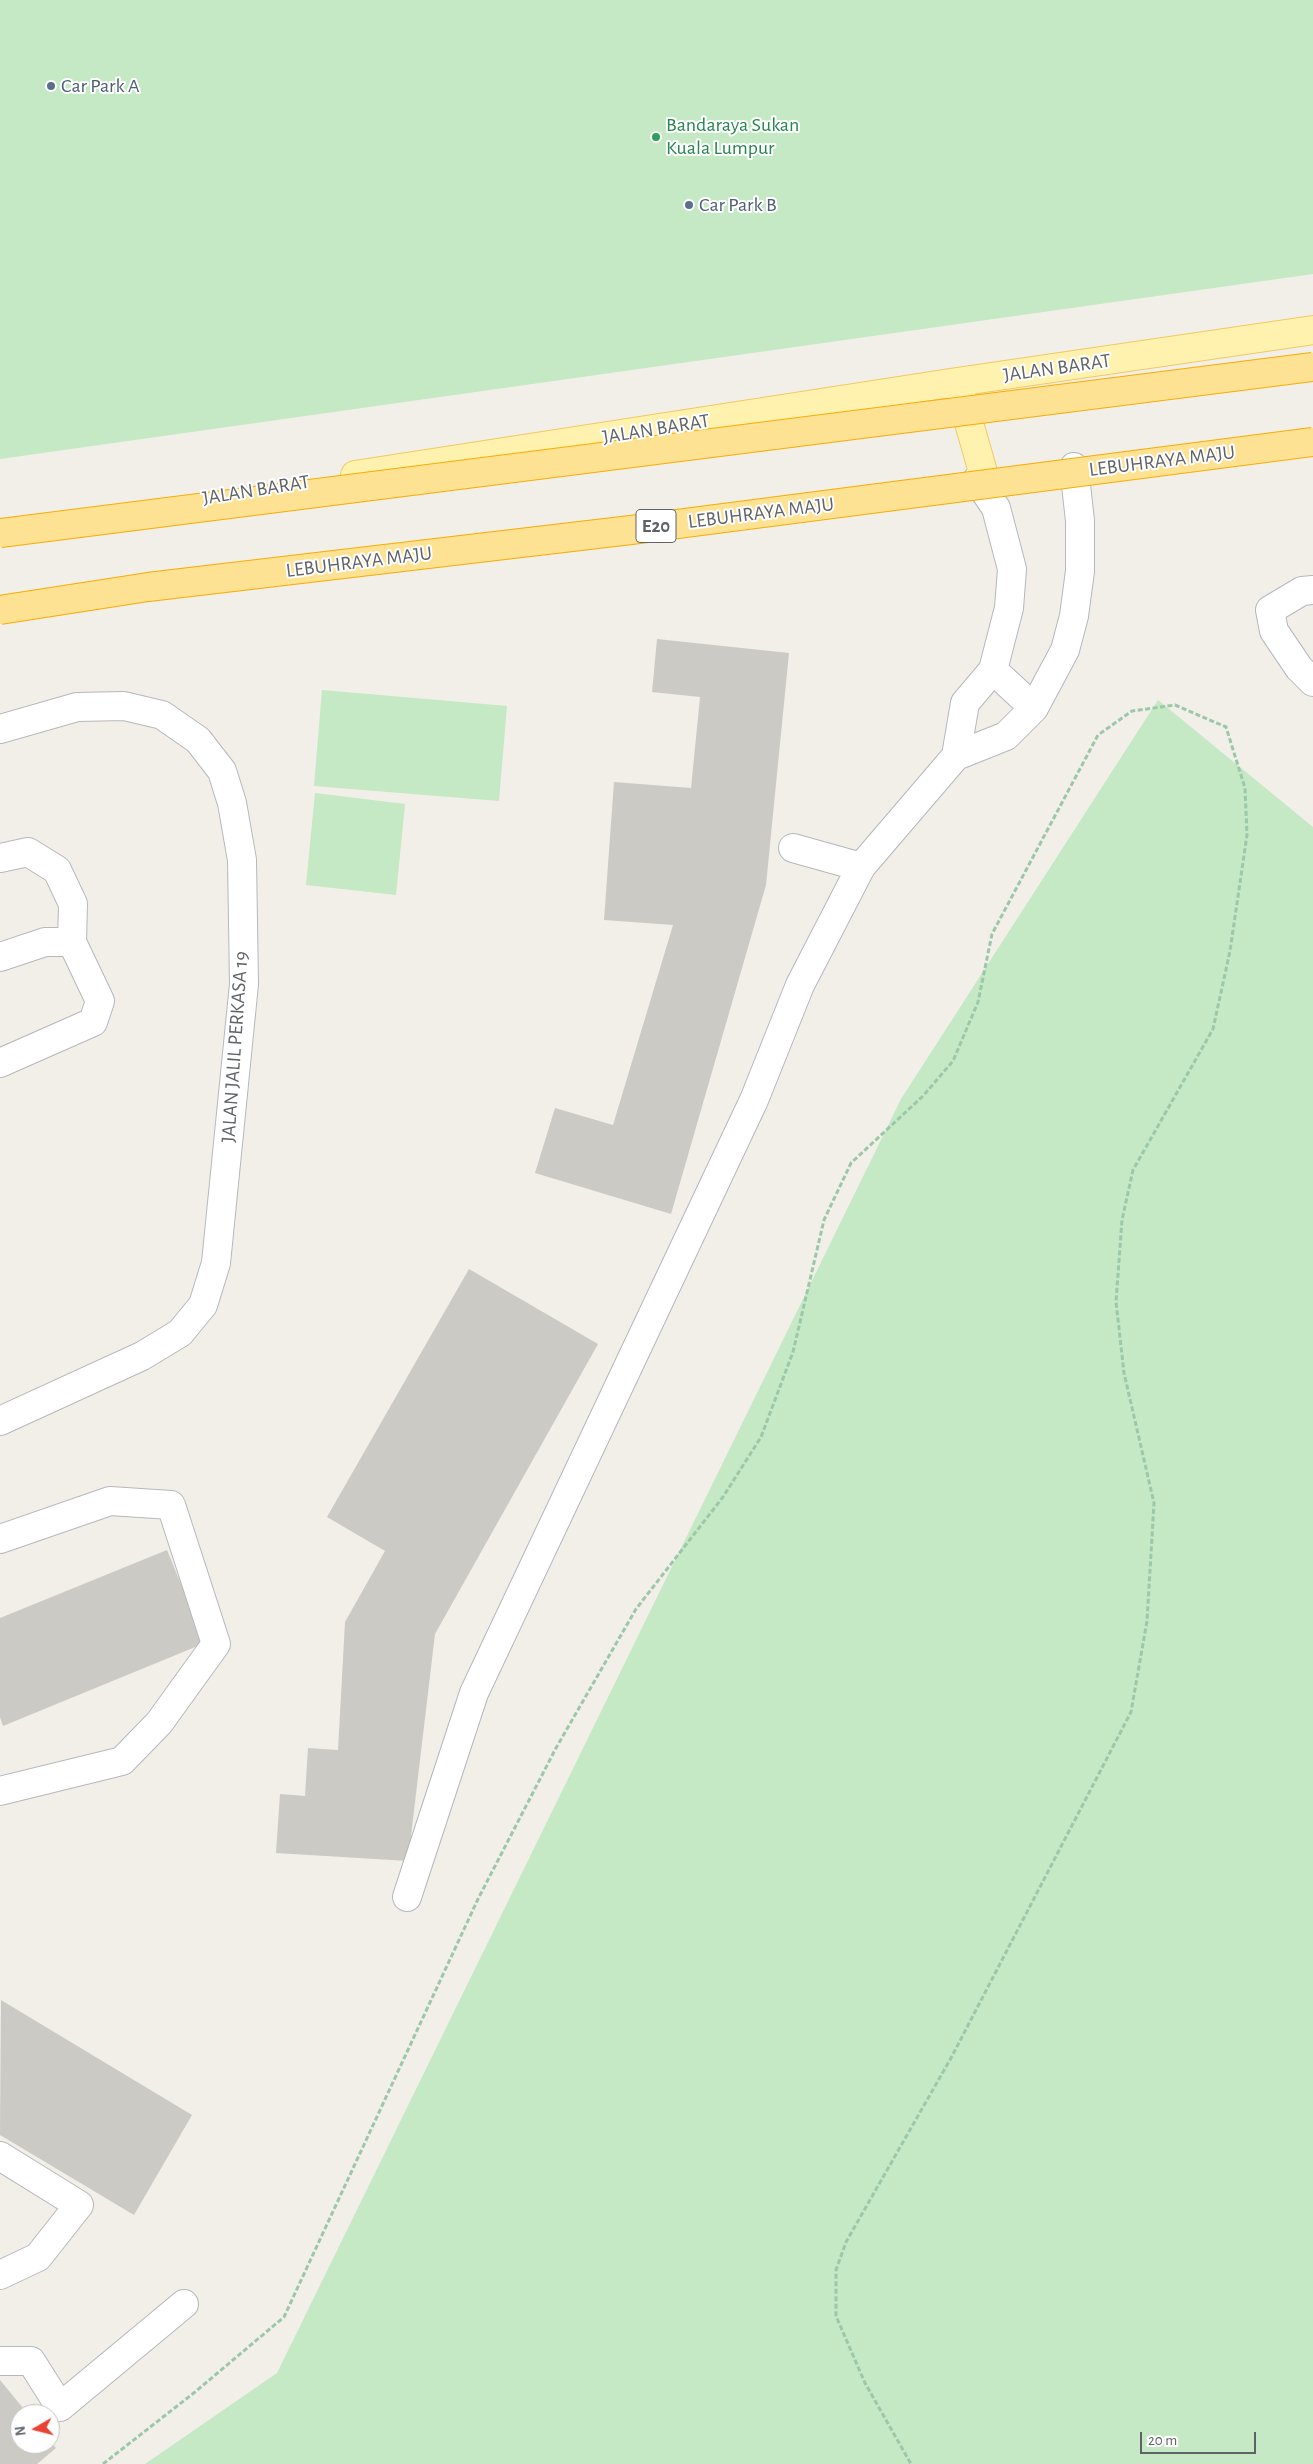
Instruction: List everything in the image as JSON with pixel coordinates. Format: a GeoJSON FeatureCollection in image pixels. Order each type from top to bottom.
{"type":"FeatureCollection","features":[{"type":"Feature","properties":{"kind":"highway"},"geometry":{"type":"LineString","coordinates":[[0,533],[1313,367]]}},
{"type":"Feature","properties":{"kind":"highway","name":"LEBUHRAYA MAJU"},"geometry":{"type":"LineString","coordinates":[[0,610],[148,587],[631,530],[1313,442]]}},
{"type":"Feature","properties":{"kind":"main road","name":"JALAN BARAT"},"geometry":{"type":"LineString","coordinates":[[0,529],[957,382],[1313,330]]}},
{"type":"Feature","properties":{"kind":"main road"},"geometry":{"type":"LineString","coordinates":[[957,382],[981,480]]}},
{"type":"Feature","properties":{"kind":"main road"},"geometry":{"type":"LineString","coordinates":[[0,619],[1313,433]]}},
{"type":"Feature","properties":{"kind":"street"},"geometry":{"type":"LineString","coordinates":[[407,1897],[474,1693],[754,1100],[800,984],[861,866],[956,756],[1006,736],[1034,708],[1065,650],[1074,616],[1080,571],[1080,521],[1074,468]]}},
{"type":"Feature","properties":{"kind":"street"},"geometry":{"type":"LineString","coordinates":[[956,756],[965,703],[992,670],[1009,608],[1012,569],[996,508],[981,480]]}},
{"type":"Feature","properties":{"kind":"street"},"geometry":{"type":"LineString","coordinates":[[1313,590],[1302,591],[1270,610],[1274,631],[1299,668],[1313,682]]}},
{"type":"Feature","properties":{"kind":"street"},"geometry":{"type":"LineString","coordinates":[[992,670],[1034,708]]}},
{"type":"Feature","properties":{"kind":"street","name":"JALAN JALIL PERKASA 19"},"geometry":{"type":"LineString","coordinates":[[0,729],[77,707],[124,706],[162,715],[198,740],[222,771],[232,802],[242,860],[244,984],[216,1263],[203,1305],[180,1334],[150,1351],[0,1421]]}},
{"type":"Feature","properties":{"kind":"street"},"geometry":{"type":"LineString","coordinates":[[793,848],[861,866]]}},
{"type":"Feature","properties":{"kind":"street"},"geometry":{"type":"LineString","coordinates":[[0,858],[28,852],[57,870],[73,904],[72,942],[100,1002],[93,1022],[0,1063]]}},
{"type":"Feature","properties":{"kind":"street"},"geometry":{"type":"LineString","coordinates":[[0,957],[45,942],[72,942]]}},
{"type":"Feature","properties":{"kind":"street"},"geometry":{"type":"LineString","coordinates":[[0,1538],[110,1501],[171,1505],[216,1644],[159,1723],[122,1761],[0,1792]]}},
{"type":"Feature","properties":{"kind":"street"},"geometry":{"type":"LineString","coordinates":[[0,2156],[79,2205],[38,2257],[0,2275]]}},
{"type":"Feature","properties":{"kind":"street"},"geometry":{"type":"LineString","coordinates":[[0,2361],[31,2361],[60,2407],[184,2304]]}},
{"type":"Feature","properties":{"kind":"path"},"geometry":{"type":"LineString","coordinates":[[103,2464],[195,2392],[284,2317],[478,1899],[556,1748],[636,1609],[723,1498],[761,1438],[793,1352],[824,1220],[851,1163],[923,1096],[953,1061],[978,1002],[992,934],[1098,735],[1132,711],[1176,704],[1226,727],[1245,788],[1247,834],[1230,952],[1213,1029],[1133,1170],[1122,1220],[1116,1302],[1124,1373],[1154,1503],[1147,1621],[1131,1712],[951,2058],[846,2242],[836,2270],[836,2316],[865,2383],[901,2450],[911,2464]]}},
{"type":"Feature","properties":{"kind":"green space","name":"Bandaraya Sukan Kuala Lumpur"},"geometry":{"type":"Polygon","coordinates":[[[0,0],[1313,0],[1313,274],[0,459],[0,0]]]}},
{"type":"Feature","properties":{"kind":"green space"},"geometry":{"type":"Polygon","coordinates":[[[322,690],[507,706],[499,801],[314,786],[322,690]]]}},
{"type":"Feature","properties":{"kind":"green space"},"geometry":{"type":"Polygon","coordinates":[[[1158,700],[1313,827],[1313,2464],[145,2464],[277,2373],[901,1099],[1158,700]]]}},
{"type":"Feature","properties":{"kind":"green space"},"geometry":{"type":"Polygon","coordinates":[[[315,793],[405,804],[396,895],[306,885],[315,793]]]}},
{"type":"Feature","properties":{"kind":"building"},"geometry":{"type":"Polygon","coordinates":[[[657,639],[789,653],[766,885],[671,1214],[535,1173],[555,1108],[613,1125],[673,925],[604,920],[614,782],[691,788],[700,697],[652,692],[657,639]]]}},
{"type":"Feature","properties":{"kind":"building"},"geometry":{"type":"Polygon","coordinates":[[[469,1269],[598,1344],[435,1634],[408,1861],[276,1853],[280,1794],[305,1796],[308,1748],[338,1750],[345,1622],[385,1551],[327,1517],[469,1269]]]}},
{"type":"Feature","properties":{"kind":"building"},"geometry":{"type":"Polygon","coordinates":[[[167,1550],[205,1643],[3,1726],[0,1717],[0,1618],[167,1550]]]}},
{"type":"Feature","properties":{"kind":"building"},"geometry":{"type":"Polygon","coordinates":[[[1,2000],[192,2115],[134,2215],[0,2135],[1,2000]]]}},
{"type":"Feature","properties":{"kind":"building"},"geometry":{"type":"Polygon","coordinates":[[[0,2380],[20,2404],[10,2404],[10,2454],[49,2454],[37,2464],[0,2464],[0,2380]]]}},
{"type":"Feature","properties":{"kind":"place","name":"Car Park A"},"geometry":{"type":"Point","coordinates":[51,86]}},
{"type":"Feature","properties":{"kind":"place","name":"Bandaraya Sukan Kuala Lumpur"},"geometry":{"type":"Point","coordinates":[656,137]}},
{"type":"Feature","properties":{"kind":"place","name":"Car Park B"},"geometry":{"type":"Point","coordinates":[689,205]}}]}
